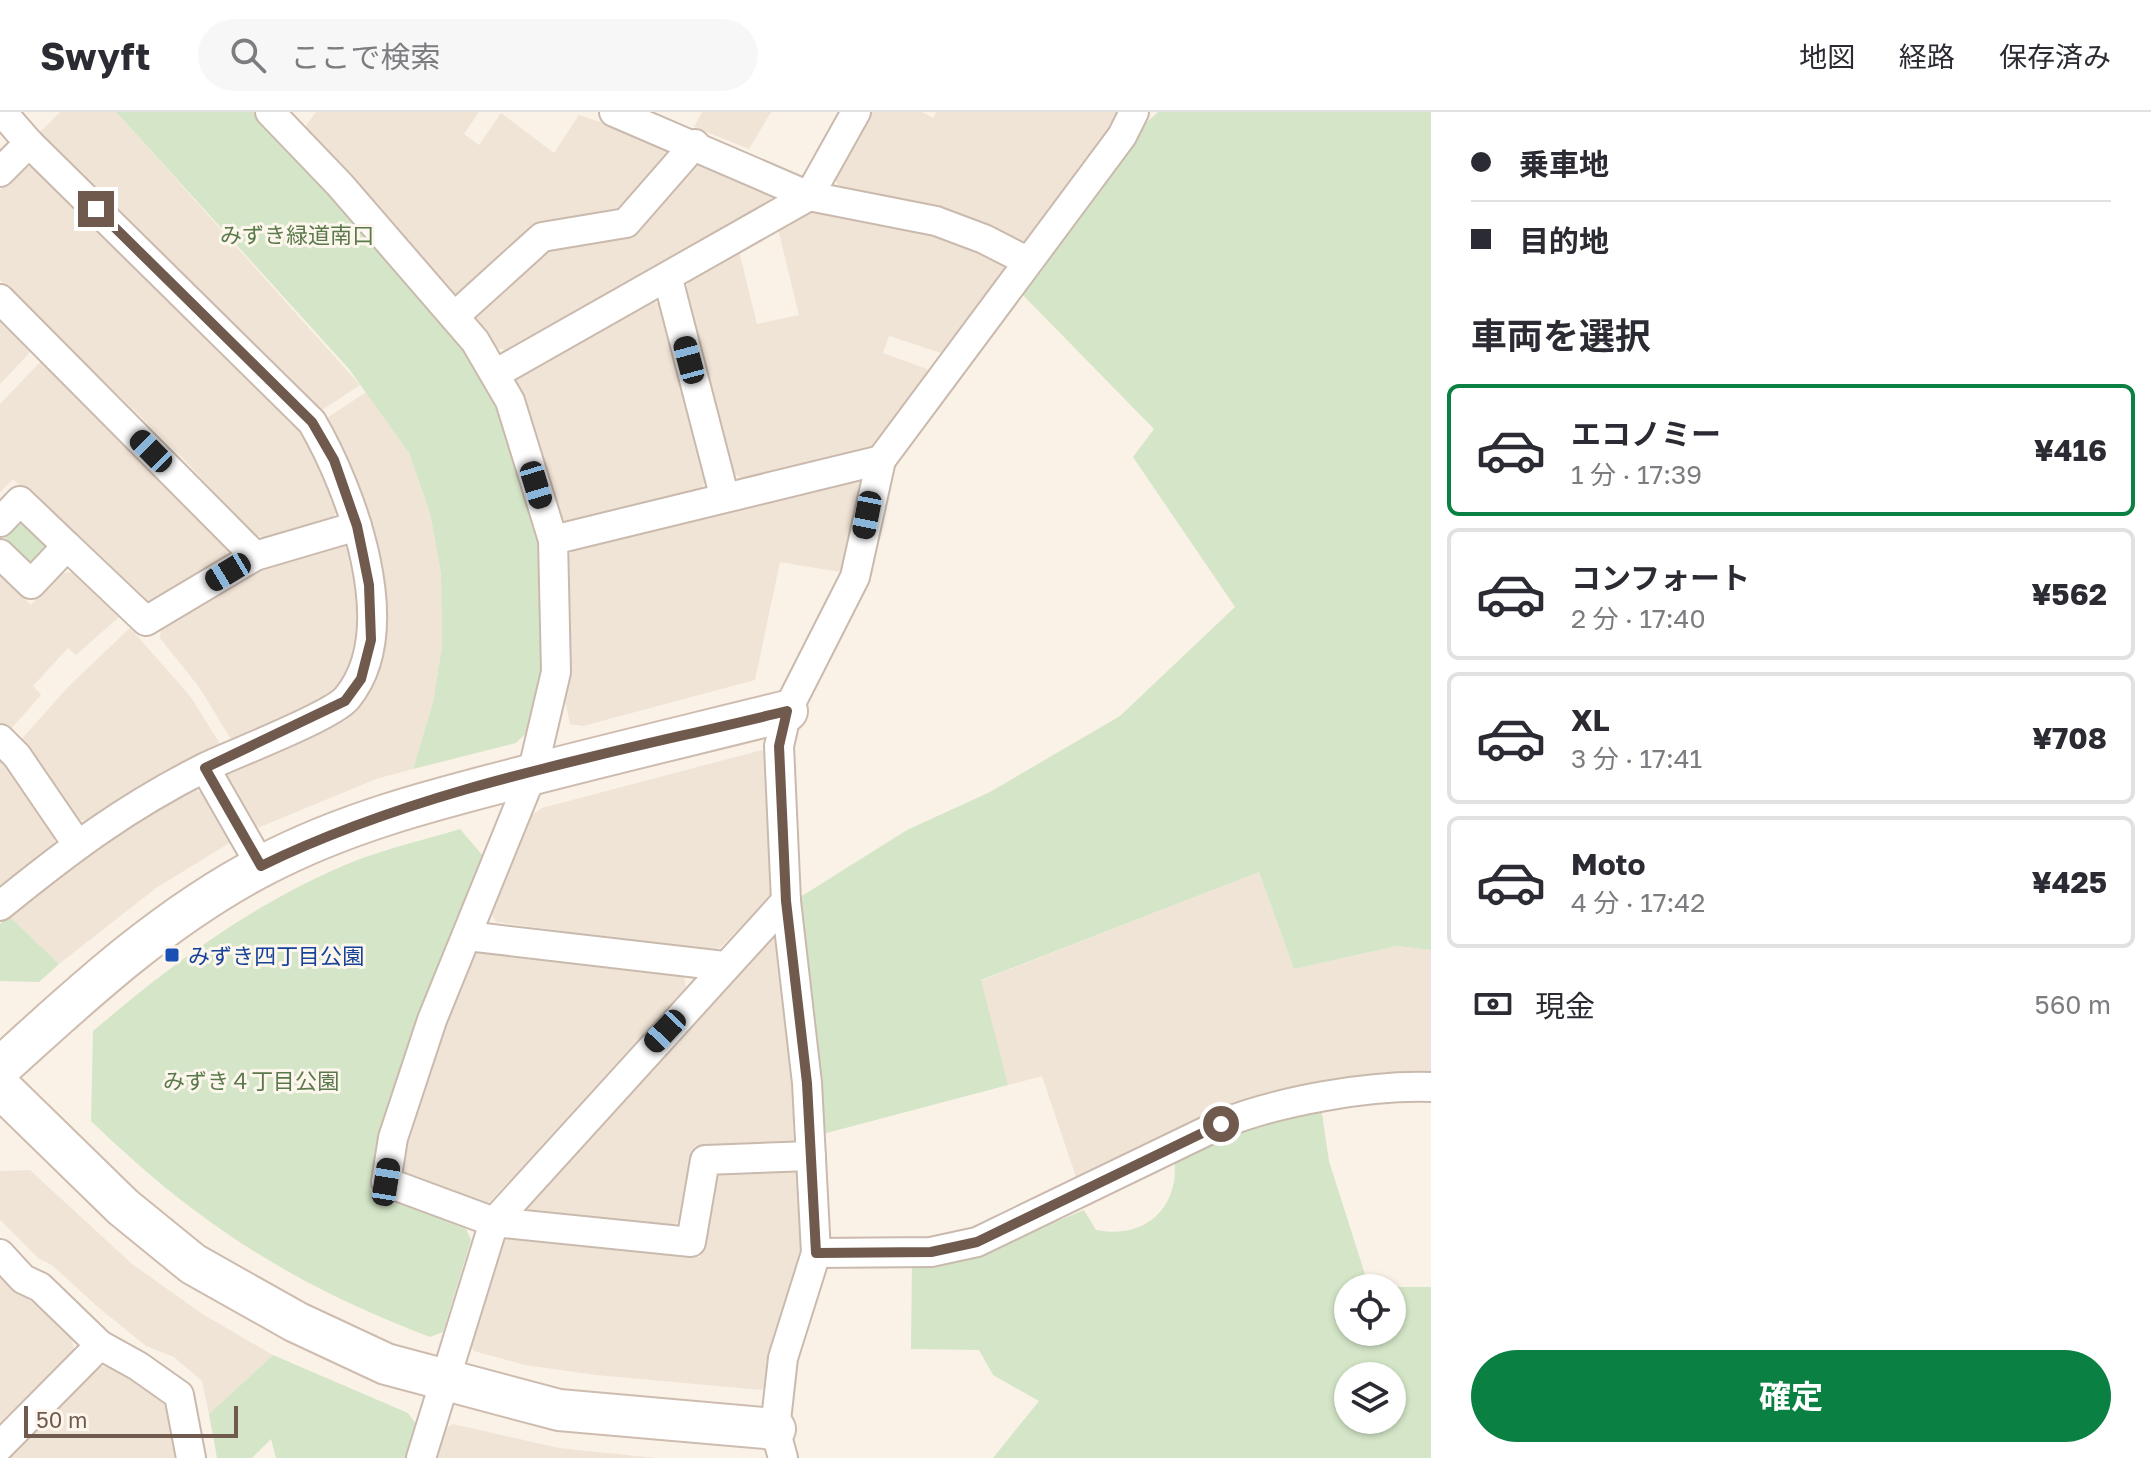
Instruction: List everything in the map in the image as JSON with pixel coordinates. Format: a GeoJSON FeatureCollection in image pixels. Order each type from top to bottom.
{"type":"FeatureCollection","features":[{"type":"Feature","properties":{"kind":"street"},"geometry":{"type":"LineString","coordinates":[[0,906],[107,822],[205,768],[345,701],[361,679],[371,640],[369,585],[357,526],[334,460],[298,405],[29,143],[2,112]]}},
{"type":"Feature","properties":{"kind":"street"},"geometry":{"type":"LineString","coordinates":[[614,112],[695,144],[809,196],[936,221],[984,239],[1027,261]]}},
{"type":"Feature","properties":{"kind":"street"},"geometry":{"type":"LineString","coordinates":[[495,374],[668,279],[809,196],[856,112]]}},
{"type":"Feature","properties":{"kind":"street"},"geometry":{"type":"LineString","coordinates":[[0,1087],[123,1207],[193,1264],[322,1334],[386,1364],[559,1410],[779,1444],[783,1358],[816,1253],[801,1012],[786,901],[779,746],[787,711],[855,577],[881,460],[1122,136],[1134,112]]}},
{"type":"Feature","properties":{"kind":"street"},"geometry":{"type":"LineString","coordinates":[[285,118],[456,315],[495,374],[510,401],[553,540],[556,672],[532,774],[432,1020],[398,1123],[386,1182],[494,1222],[691,1242],[705,1160],[811,1156]]}},
{"type":"Feature","properties":{"kind":"street"},"geometry":{"type":"LineString","coordinates":[[0,172],[29,143]]}},
{"type":"Feature","properties":{"kind":"street"},"geometry":{"type":"LineString","coordinates":[[456,315],[542,237],[626,223],[695,144]]}},
{"type":"Feature","properties":{"kind":"street"},"geometry":{"type":"LineString","coordinates":[[668,279],[724,495]]}},
{"type":"Feature","properties":{"kind":"street"},"geometry":{"type":"LineString","coordinates":[[0,299],[255,556]]}},
{"type":"Feature","properties":{"kind":"street"},"geometry":{"type":"LineString","coordinates":[[553,540],[724,495],[881,460]]}},
{"type":"Feature","properties":{"kind":"street"},"geometry":{"type":"LineString","coordinates":[[0,522],[20,501],[146,621],[255,556],[357,526]]}},
{"type":"Feature","properties":{"kind":"street"},"geometry":{"type":"LineString","coordinates":[[0,554],[31,584],[67,546]]}},
{"type":"Feature","properties":{"kind":"street"},"geometry":{"type":"LineString","coordinates":[[0,1068],[110,970],[188,912],[261,866],[366,820],[532,774],[787,711]]}},
{"type":"Feature","properties":{"kind":"street"},"geometry":{"type":"LineString","coordinates":[[0,739],[17,756],[77,844]]}},
{"type":"Feature","properties":{"kind":"street"},"geometry":{"type":"LineString","coordinates":[[205,768],[261,866]]}},
{"type":"Feature","properties":{"kind":"street"},"geometry":{"type":"LineString","coordinates":[[421,1458],[494,1222],[786,901]]}},
{"type":"Feature","properties":{"kind":"street"},"geometry":{"type":"LineString","coordinates":[[467,936],[724,966]]}},
{"type":"Feature","properties":{"kind":"street"},"geometry":{"type":"LineString","coordinates":[[816,1253],[931,1252],[977,1242],[1221,1124],[1259,1109],[1315,1099],[1431,1087]]}},
{"type":"Feature","properties":{"kind":"street"},"geometry":{"type":"LineString","coordinates":[[0,1254],[23,1279],[40,1287],[100,1345],[138,1366],[179,1395],[191,1458]]}},
{"type":"Feature","properties":{"kind":"street"},"geometry":{"type":"LineString","coordinates":[[0,1446],[100,1345]]}},
{"type":"Feature","properties":{"kind":"shaded area"},"geometry":{"type":"Polygon","coordinates":[[[60,112],[116,112],[360,385],[319,412],[291,378],[38,134],[60,112]]]}},
{"type":"Feature","properties":{"kind":"shaded area"},"geometry":{"type":"Polygon","coordinates":[[[316,112],[479,112],[464,134],[479,145],[501,113],[554,153],[579,115],[675,147],[620,211],[535,227],[453,296],[307,137],[305,127],[316,112]]]}},
{"type":"Feature","properties":{"kind":"shaded area"},"geometry":{"type":"Polygon","coordinates":[[[702,112],[771,112],[749,149],[694,127],[702,112]]]}},
{"type":"Feature","properties":{"kind":"shaded area"},"geometry":{"type":"Polygon","coordinates":[[[867,112],[922,112],[933,118],[936,112],[1121,112],[1103,144],[1025,242],[1014,243],[940,209],[838,185],[832,174],[867,112]]]}},
{"type":"Feature","properties":{"kind":"shaded area"},"geometry":{"type":"Polygon","coordinates":[[[705,164],[771,191],[772,204],[505,350],[492,347],[476,321],[478,310],[539,257],[552,250],[631,235],[693,166],[705,164]]]}},
{"type":"Feature","properties":{"kind":"shaded area"},"geometry":{"type":"Polygon","coordinates":[[[23,167],[36,167],[300,430],[339,507],[333,518],[266,538],[254,535],[176,451],[0,280],[0,190],[23,167]]]}},
{"type":"Feature","properties":{"kind":"shaded area"},"geometry":{"type":"Polygon","coordinates":[[[815,210],[939,235],[1003,260],[1006,274],[950,349],[941,353],[889,336],[883,353],[927,369],[930,378],[878,444],[743,479],[731,472],[685,290],[690,278],[739,251],[757,324],[799,315],[778,229],[815,210]]]}},
{"type":"Feature","properties":{"kind":"shaded area"},"geometry":{"type":"Polygon","coordinates":[[[650,300],[662,305],[707,479],[700,490],[572,524],[560,518],[515,385],[518,372],[650,300]]]}},
{"type":"Feature","properties":{"kind":"shaded area"},"geometry":{"type":"Polygon","coordinates":[[[0,315],[34,348],[0,384],[0,315]]]}},
{"type":"Feature","properties":{"kind":"shaded area"},"geometry":{"type":"Polygon","coordinates":[[[44,358],[227,545],[226,557],[151,601],[138,599],[13,479],[0,492],[0,404],[44,358]]]}},
{"type":"Feature","properties":{"kind":"shaded area"},"geometry":{"type":"Polygon","coordinates":[[[366,392],[409,453],[430,513],[441,574],[442,646],[433,702],[413,769],[376,779],[253,830],[226,781],[229,769],[335,724],[354,711],[378,674],[384,641],[384,582],[377,548],[356,478],[324,420],[366,392]]]}},
{"type":"Feature","properties":{"kind":"shaded area"},"geometry":{"type":"Polygon","coordinates":[[[855,476],[864,486],[846,573],[780,562],[755,680],[583,726],[570,724],[563,692],[565,560],[573,550],[855,476]]]}},
{"type":"Feature","properties":{"kind":"shaded area"},"geometry":{"type":"Polygon","coordinates":[[[340,543],[352,550],[358,588],[357,644],[343,683],[320,703],[231,739],[199,687],[160,638],[161,625],[259,567],[340,543]]]}},
{"type":"Feature","properties":{"kind":"shaded area"},"geometry":{"type":"Polygon","coordinates":[[[74,572],[119,617],[76,655],[68,648],[33,686],[41,695],[9,731],[0,722],[0,575],[31,605],[61,573],[74,572]]]}},
{"type":"Feature","properties":{"kind":"shaded area"},"geometry":{"type":"Polygon","coordinates":[[[130,628],[190,696],[220,744],[89,821],[76,820],[20,741],[69,686],[130,628]]]}},
{"type":"Feature","properties":{"kind":"shaded area"},"geometry":{"type":"Polygon","coordinates":[[[762,750],[771,759],[772,895],[720,948],[707,951],[496,922],[490,912],[532,815],[542,808],[762,750]]]}},
{"type":"Feature","properties":{"kind":"shaded area"},"geometry":{"type":"Polygon","coordinates":[[[0,758],[55,833],[54,846],[0,890],[0,758]]]}},
{"type":"Feature","properties":{"kind":"shaded area"},"geometry":{"type":"Polygon","coordinates":[[[191,789],[204,793],[231,842],[156,888],[59,964],[9,916],[96,848],[191,789]]]}},
{"type":"Feature","properties":{"kind":"shaded area"},"geometry":{"type":"Polygon","coordinates":[[[1259,872],[1294,969],[1397,946],[1431,950],[1431,1079],[1396,1080],[1078,1183],[1042,1076],[1008,1085],[980,981],[1259,872]]]}},
{"type":"Feature","properties":{"kind":"shaded area"},"geometry":{"type":"Polygon","coordinates":[[[771,933],[783,938],[801,1133],[792,1144],[695,1146],[681,1220],[671,1227],[531,1216],[524,1203],[771,933]]]}},
{"type":"Feature","properties":{"kind":"shaded area"},"geometry":{"type":"Polygon","coordinates":[[[483,950],[683,973],[686,987],[489,1203],[478,1205],[407,1178],[399,1166],[443,1026],[472,955],[483,950]]]}},
{"type":"Feature","properties":{"kind":"shaded area"},"geometry":{"type":"Polygon","coordinates":[[[794,1168],[803,1177],[806,1246],[770,1381],[761,1390],[596,1375],[525,1365],[474,1351],[468,1340],[496,1245],[508,1238],[700,1257],[714,1180],[725,1170],[794,1168]]]}},
{"type":"Feature","properties":{"kind":"shaded area"},"geometry":{"type":"Polygon","coordinates":[[[30,1170],[132,1264],[204,1315],[273,1355],[209,1414],[202,1381],[174,1357],[146,1346],[52,1265],[38,1258],[0,1220],[0,1171],[30,1170]]]}},
{"type":"Feature","properties":{"kind":"shaded area"},"geometry":{"type":"Polygon","coordinates":[[[0,1275],[71,1335],[74,1350],[0,1427],[0,1275]]]}},
{"type":"Feature","properties":{"kind":"shaded area"},"geometry":{"type":"Polygon","coordinates":[[[110,1366],[145,1385],[170,1412],[178,1458],[6,1458],[92,1368],[110,1366]]]}},
{"type":"Feature","properties":{"kind":"shaded area"},"geometry":{"type":"Polygon","coordinates":[[[453,1424],[559,1448],[656,1458],[433,1458],[441,1431],[453,1424]]]}},
{"type":"Feature","properties":{"kind":"green space","name":"みずき緑道南口"},"geometry":{"type":"Polygon","coordinates":[[[116,112],[253,112],[338,198],[442,318],[498,405],[539,536],[543,670],[525,734],[516,743],[413,769],[433,702],[442,646],[441,574],[430,513],[409,453],[349,369],[116,112]]]}},
{"type":"Feature","properties":{"kind":"green space"},"geometry":{"type":"Polygon","coordinates":[[[1158,112],[1431,112],[1431,950],[1397,946],[1294,969],[1259,872],[981,980],[1008,1085],[819,1135],[797,899],[907,830],[990,792],[1120,716],[1235,607],[1133,457],[1154,429],[1016,288],[1136,132],[1158,112]]]}},
{"type":"Feature","properties":{"kind":"green space"},"geometry":{"type":"Polygon","coordinates":[[[20,517],[48,545],[30,563],[2,535],[20,517]]]}},
{"type":"Feature","properties":{"kind":"green space","name":"みずき４丁目公園"},"geometry":{"type":"Polygon","coordinates":[[[460,829],[484,857],[417,1021],[390,1105],[371,1191],[466,1229],[471,1240],[443,1332],[430,1337],[333,1295],[248,1248],[131,1158],[91,1121],[93,1031],[155,980],[219,934],[287,893],[360,859],[460,829]]]}},
{"type":"Feature","properties":{"kind":"green space"},"geometry":{"type":"Polygon","coordinates":[[[9,916],[59,964],[39,982],[0,981],[0,924],[9,916]]]}},
{"type":"Feature","properties":{"kind":"green space"},"geometry":{"type":"Polygon","coordinates":[[[1321,1107],[1329,1161],[1365,1274],[1334,1274],[1334,1346],[1406,1346],[1406,1287],[1431,1287],[1431,1458],[993,1458],[1039,1401],[993,1375],[979,1350],[911,1349],[912,1260],[1043,1219],[1055,1222],[1084,1210],[1096,1230],[1133,1229],[1154,1218],[1169,1199],[1174,1182],[1175,1155],[1221,1132],[1321,1107]]]}},
{"type":"Feature","properties":{"kind":"green space"},"geometry":{"type":"Polygon","coordinates":[[[273,1355],[408,1413],[416,1424],[407,1458],[276,1458],[271,1439],[252,1458],[217,1458],[209,1414],[273,1355]]]}},
{"type":"Feature","properties":{"kind":"place","name":"みずき四丁目公園"},"geometry":{"type":"Point","coordinates":[172,955]}},
{"type":"Feature","properties":{"kind":"route"},"geometry":{"type":"LineString","coordinates":[[96,209],[312,422],[334,460],[357,526],[369,585],[371,640],[361,679],[345,701],[205,768],[261,866],[312,841],[366,820],[423,803],[787,711],[779,746],[786,901],[801,1012],[816,1253],[931,1252],[977,1242],[1221,1124]]}}]}
